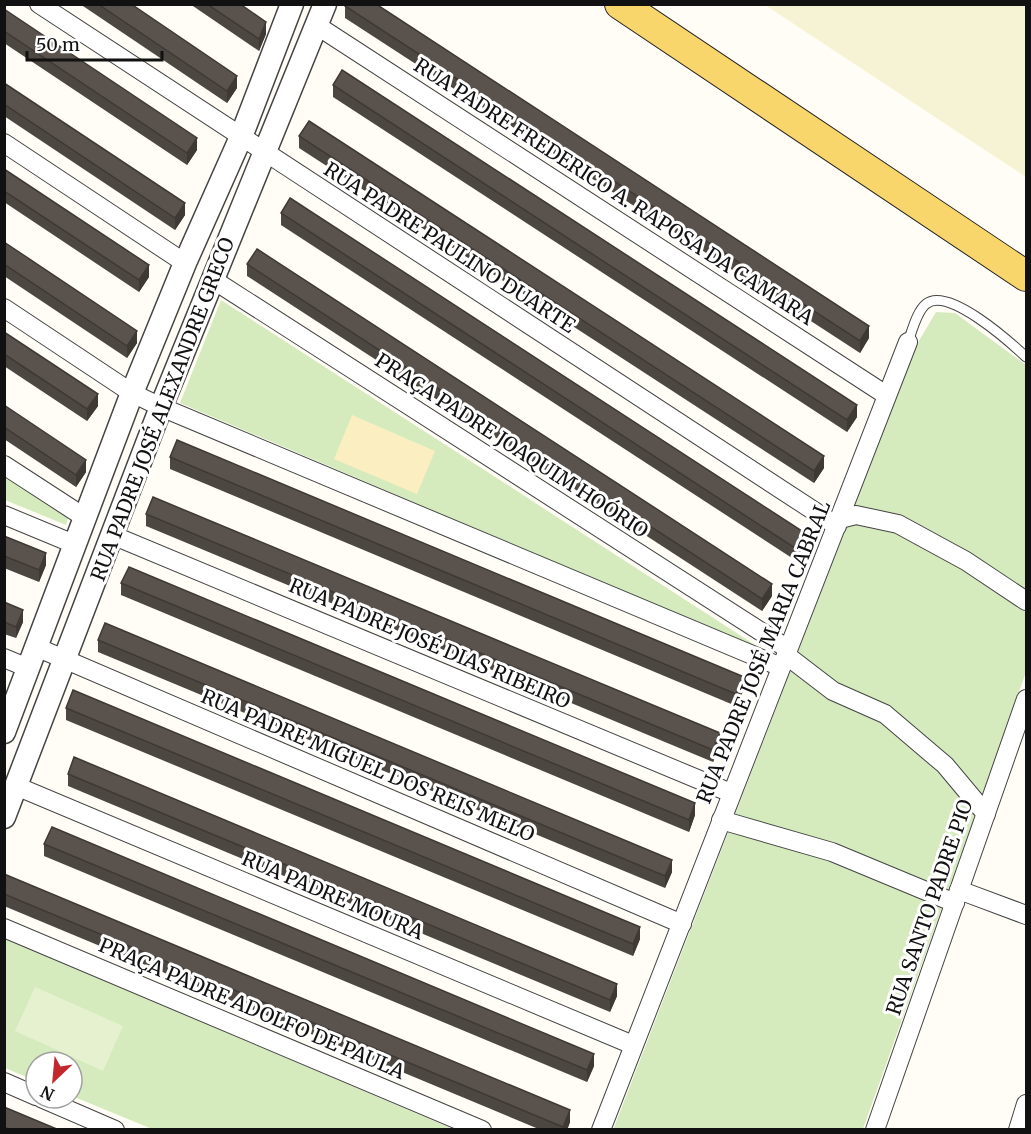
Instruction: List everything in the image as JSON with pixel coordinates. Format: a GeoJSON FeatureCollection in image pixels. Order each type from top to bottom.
{"type":"FeatureCollection","features":[{"type":"Feature","properties":{"kind":"main road"},"geometry":{"type":"LineString","coordinates":[[620,4],[1026,276]]}},
{"type":"Feature","properties":{"kind":"street","name":"RUA PADRE PAULINO DUARTE"},"geometry":{"type":"LineString","coordinates":[[39,4],[839,523]]}},
{"type":"Feature","properties":{"kind":"street","name":"RUA PADRE JOSÉ ALEXANDRE GRECO"},"geometry":{"type":"LineString","coordinates":[[4,817],[161,407],[325,4]]}},
{"type":"Feature","properties":{"kind":"street","name":"RUA PADRE JOSÉ ALEXANDRE GRECO"},"geometry":{"type":"LineString","coordinates":[[4,732],[132,393],[185,263],[241,136],[289,6]]}},
{"type":"Feature","properties":{"kind":"street","name":"RUA PADRE FREDERICO A. RAPOSA DA CAMARA"},"geometry":{"type":"LineString","coordinates":[[316,25],[886,395]]}},
{"type":"Feature","properties":{"kind":"street"},"geometry":{"type":"LineString","coordinates":[[4,143],[185,263]]}},
{"type":"Feature","properties":{"kind":"street","name":"PRAÇA PADRE JOAQUIM HOÓRIO"},"geometry":{"type":"LineString","coordinates":[[212,279],[785,657]]}},
{"type":"Feature","properties":{"kind":"street"},"geometry":{"type":"LineString","coordinates":[[4,308],[132,393],[161,407],[785,657],[833,691],[885,714],[945,765],[986,814]]}},
{"type":"Feature","properties":{"kind":"street","name":"RUA PADRE JOSÉ MARIA CABRAL"},"geometry":{"type":"LineString","coordinates":[[600,1130],[908,342]]}},
{"type":"Feature","properties":{"kind":"street"},"geometry":{"type":"LineString","coordinates":[[4,465],[84,517]]}},
{"type":"Feature","properties":{"kind":"street"},"geometry":{"type":"LineString","coordinates":[[4,515],[74,544]]}},
{"type":"Feature","properties":{"kind":"street"},"geometry":{"type":"LineString","coordinates":[[839,523],[856,515],[898,524],[966,561],[1026,601]]}},
{"type":"Feature","properties":{"kind":"street","name":"RUA PADRE JOSÉ DIAS RIBEIRO"},"geometry":{"type":"LineString","coordinates":[[112,535],[731,793]]}},
{"type":"Feature","properties":{"kind":"street","name":"RUA PADRE MIGUEL DOS REIS MELO"},"geometry":{"type":"LineString","coordinates":[[4,658],[65,659],[682,924]]}},
{"type":"Feature","properties":{"kind":"street","name":"RUA SANTO PADRE PIO"},"geometry":{"type":"LineString","coordinates":[[875,1130],[1026,699]]}},
{"type":"Feature","properties":{"kind":"street","name":"RUA PADRE MOURA"},"geometry":{"type":"LineString","coordinates":[[16,786],[633,1045]]}},
{"type":"Feature","properties":{"kind":"street"},"geometry":{"type":"LineString","coordinates":[[721,820],[832,852],[957,896],[1026,915]]}},
{"type":"Feature","properties":{"kind":"street","name":"PRAÇA PADRE ADOLFO DE PAULA"},"geometry":{"type":"LineString","coordinates":[[4,928],[482,1130]]}},
{"type":"Feature","properties":{"kind":"street"},"geometry":{"type":"LineString","coordinates":[[4,1082],[24,1091]]}},
{"type":"Feature","properties":{"kind":"street"},"geometry":{"type":"LineString","coordinates":[[1018,1130],[1026,1104]]}},
{"type":"Feature","properties":{"kind":"street"},"geometry":{"type":"LineString","coordinates":[[69,1110],[115,1130]]}},
{"type":"Feature","properties":{"kind":"lane","name":"RUA PADRE JOSÉ MARIA CABRAL"},"geometry":{"type":"LineString","coordinates":[[908,342],[924,305],[933,300],[939,300],[958,306],[979,319],[1026,357]]}},
{"type":"Feature","properties":{"kind":"shaded area"},"geometry":{"type":"Polygon","coordinates":[[[765,5],[1026,5],[1026,177],[765,5]]]}},
{"type":"Feature","properties":{"kind":"green space"},"geometry":{"type":"Polygon","coordinates":[[[221,300],[763,650],[180,403],[221,300]]]}},
{"type":"Feature","properties":{"kind":"green space"},"geometry":{"type":"Polygon","coordinates":[[[936,312],[955,313],[1026,365],[1026,672],[863,1129],[613,1130],[917,344],[936,312]]]}},
{"type":"Feature","properties":{"kind":"green space"},"geometry":{"type":"Polygon","coordinates":[[[5,476],[68,518],[66,525],[5,500],[5,476]]]}},
{"type":"Feature","properties":{"kind":"green space"},"geometry":{"type":"Polygon","coordinates":[[[4,937],[453,1129],[152,1129],[84,1101],[84,1050],[24,1050],[24,1076],[5,1068],[4,937]]]}},
{"type":"Feature","properties":{"kind":"green space"},"geometry":{"type":"Polygon","coordinates":[[[35,987],[123,1026],[103,1071],[84,1062],[84,1050],[57,1050],[15,1031],[35,987]]]}},
{"type":"Feature","properties":{"kind":"sand"},"geometry":{"type":"Polygon","coordinates":[[[352,415],[435,451],[417,494],[334,459],[352,415]]]}},
{"type":"Feature","properties":{"kind":"building"},"geometry":{"type":"Polygon","coordinates":[[[98,4],[131,4],[237,76],[227,91],[98,4]]]}},
{"type":"Feature","properties":{"kind":"building"},"geometry":{"type":"Polygon","coordinates":[[[207,4],[240,4],[266,22],[259,39],[207,4]]]}},
{"type":"Feature","properties":{"kind":"building"},"geometry":{"type":"Polygon","coordinates":[[[345,4],[376,4],[869,326],[860,341],[345,6],[345,4]]]}},
{"type":"Feature","properties":{"kind":"building"},"geometry":{"type":"Polygon","coordinates":[[[4,9],[197,138],[187,153],[4,31],[4,9]]]}},
{"type":"Feature","properties":{"kind":"building"},"geometry":{"type":"Polygon","coordinates":[[[342,70],[857,405],[847,420],[333,85],[342,70]]]}},
{"type":"Feature","properties":{"kind":"building"},"geometry":{"type":"Polygon","coordinates":[[[4,83],[185,203],[175,218],[4,104],[4,83]]]}},
{"type":"Feature","properties":{"kind":"building"},"geometry":{"type":"Polygon","coordinates":[[[309,121],[824,456],[814,471],[299,136],[309,121]]]}},
{"type":"Feature","properties":{"kind":"building"},"geometry":{"type":"Polygon","coordinates":[[[4,169],[149,265],[139,280],[4,191],[4,169]]]}},
{"type":"Feature","properties":{"kind":"building"},"geometry":{"type":"Polygon","coordinates":[[[290,198],[805,533],[795,548],[281,213],[290,198]]]}},
{"type":"Feature","properties":{"kind":"building"},"geometry":{"type":"Polygon","coordinates":[[[4,242],[137,331],[127,346],[4,264],[4,242]]]}},
{"type":"Feature","properties":{"kind":"building"},"geometry":{"type":"Polygon","coordinates":[[[257,249],[772,584],[762,599],[247,264],[257,249]]]}},
{"type":"Feature","properties":{"kind":"building"},"geometry":{"type":"Polygon","coordinates":[[[4,332],[98,394],[87,409],[4,354],[4,332]]]}},
{"type":"Feature","properties":{"kind":"building"},"geometry":{"type":"Polygon","coordinates":[[[4,405],[86,460],[76,475],[4,427],[4,405]]]}},
{"type":"Feature","properties":{"kind":"building"},"geometry":{"type":"Polygon","coordinates":[[[177,440],[744,677],[736,694],[170,457],[177,440]]]}},
{"type":"Feature","properties":{"kind":"building"},"geometry":{"type":"Polygon","coordinates":[[[153,497],[720,733],[713,750],[146,514],[153,497]]]}},
{"type":"Feature","properties":{"kind":"building"},"geometry":{"type":"Polygon","coordinates":[[[4,536],[46,553],[39,570],[4,556],[4,536]]]}},
{"type":"Feature","properties":{"kind":"building"},"geometry":{"type":"Polygon","coordinates":[[[129,567],[695,803],[689,820],[121,583],[129,567]]]}},
{"type":"Feature","properties":{"kind":"building"},"geometry":{"type":"Polygon","coordinates":[[[4,602],[23,610],[16,627],[4,622],[4,602]]]}},
{"type":"Feature","properties":{"kind":"building"},"geometry":{"type":"Polygon","coordinates":[[[105,623],[672,860],[665,876],[98,640],[105,623]]]}},
{"type":"Feature","properties":{"kind":"building"},"geometry":{"type":"Polygon","coordinates":[[[73,690],[640,927],[633,944],[66,708],[73,690]]]}},
{"type":"Feature","properties":{"kind":"building"},"geometry":{"type":"Polygon","coordinates":[[[74,757],[617,984],[610,1000],[68,774],[74,757]]]}},
{"type":"Feature","properties":{"kind":"building"},"geometry":{"type":"Polygon","coordinates":[[[52,827],[594,1054],[587,1070],[44,844],[52,827]]]}},
{"type":"Feature","properties":{"kind":"building"},"geometry":{"type":"Polygon","coordinates":[[[4,874],[570,1110],[563,1127],[4,894],[4,874]]]}},
{"type":"Feature","properties":{"kind":"building"},"geometry":{"type":"Polygon","coordinates":[[[4,1107],[59,1130],[11,1130],[4,1127],[4,1107]]]}}]}
